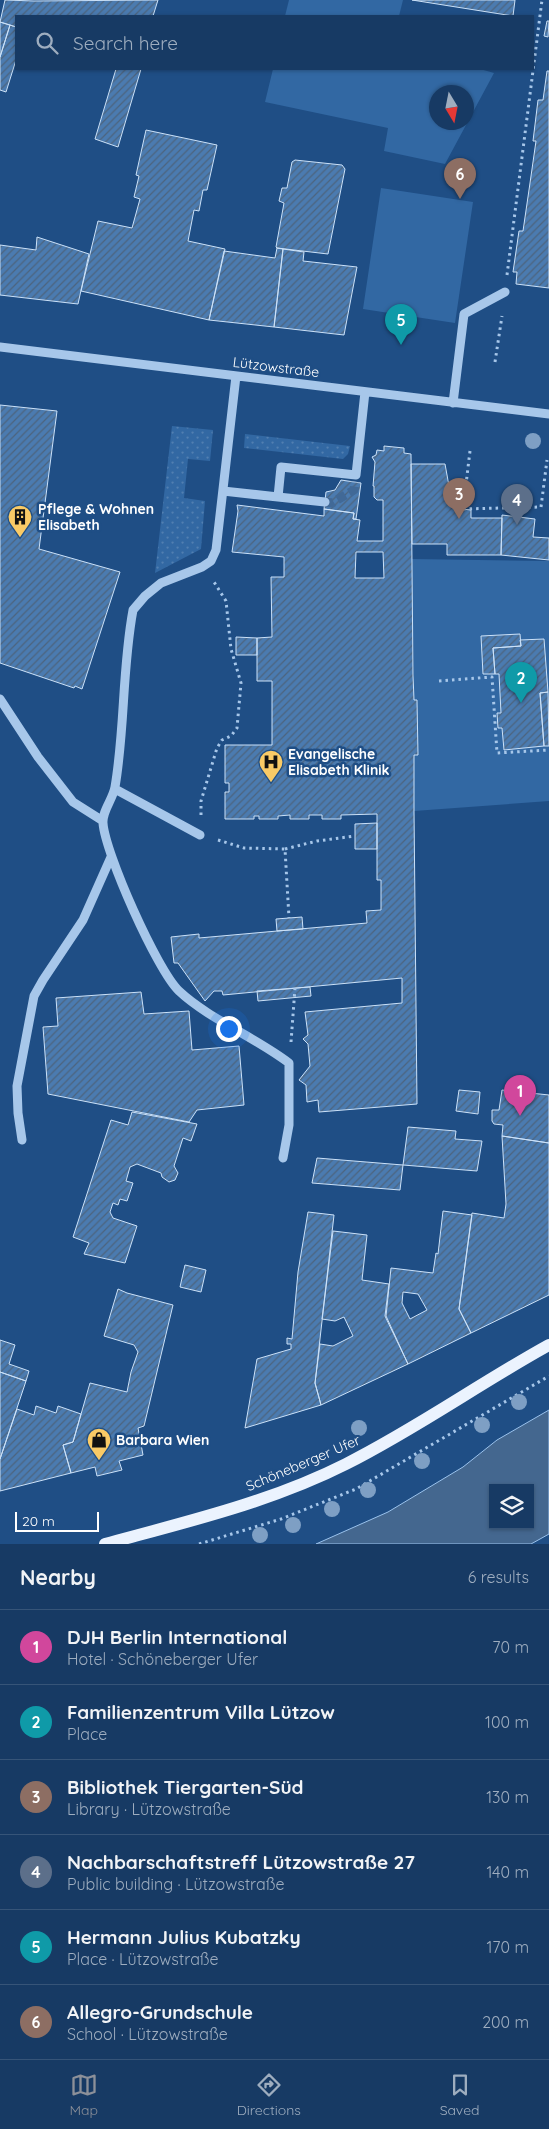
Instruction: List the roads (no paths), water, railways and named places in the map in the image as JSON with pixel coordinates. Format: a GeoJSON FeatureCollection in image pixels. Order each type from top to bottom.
{"type":"FeatureCollection","features":[{"type":"Feature","properties":{"kind":"main road","name":"Schöneberger Ufer"},"geometry":{"type":"LineString","coordinates":[[104,1544],[269,1497],[344,1465],[410,1430],[549,1345]]}},
{"type":"Feature","properties":{"kind":"street"},"geometry":{"type":"LineString","coordinates":[[453,403],[464,314],[505,292]]}},
{"type":"Feature","properties":{"kind":"street","name":"Lützowstraße"},"geometry":{"type":"LineString","coordinates":[[0,347],[549,414]]}},
{"type":"Feature","properties":{"kind":"street"},"geometry":{"type":"LineString","coordinates":[[236,376],[216,550],[211,561],[202,567],[161,583],[145,596],[133,610],[115,789],[103,821],[111,857],[137,918],[168,978],[178,990],[213,1015],[270,1049],[289,1063],[289,1125],[283,1158]]}},
{"type":"Feature","properties":{"kind":"street"},"geometry":{"type":"LineString","coordinates":[[278,497],[281,467],[356,478],[365,392]]}},
{"type":"Feature","properties":{"kind":"street"},"geometry":{"type":"LineString","coordinates":[[223,491],[325,502]]}},
{"type":"Feature","properties":{"kind":"street"},"geometry":{"type":"LineString","coordinates":[[0,699],[12,714],[38,757],[73,802],[103,821]]}},
{"type":"Feature","properties":{"kind":"street"},"geometry":{"type":"LineString","coordinates":[[115,789],[200,835]]}},
{"type":"Feature","properties":{"kind":"street"},"geometry":{"type":"LineString","coordinates":[[22,1140],[17,1086],[34,996],[83,920],[111,857]]}},
{"type":"Feature","properties":{"kind":"tunnel"},"geometry":{"type":"LineString","coordinates":[[325,502],[332,503],[354,490],[355,482]]}},
{"type":"Feature","properties":{"kind":"place","name":"Allegro-Grundschule"},"geometry":{"type":"Point","coordinates":[460,199]}},
{"type":"Feature","properties":{"kind":"place","name":"Hermann Julius Kubatzky"},"geometry":{"type":"Point","coordinates":[401,345]}},
{"type":"Feature","properties":{"kind":"place","name":"Bibliothek Tiergarten-Süd"},"geometry":{"type":"Point","coordinates":[459,519]}},
{"type":"Feature","properties":{"kind":"place","name":"Nachbarschaftstreff Lützowstraße 27"},"geometry":{"type":"Point","coordinates":[517,525]}},
{"type":"Feature","properties":{"kind":"place","name":"Pflege & Wohnen Elisabeth"},"geometry":{"type":"Point","coordinates":[20,538]}},
{"type":"Feature","properties":{"kind":"place","name":"Familienzentrum Villa Lützow"},"geometry":{"type":"Point","coordinates":[521,703]}},
{"type":"Feature","properties":{"kind":"place","name":"Evangelische Elisabeth Klinik"},"geometry":{"type":"Point","coordinates":[271,783]}},
{"type":"Feature","properties":{"kind":"place","name":"DJH Berlin International"},"geometry":{"type":"Point","coordinates":[520,1116]}},
{"type":"Feature","properties":{"kind":"place","name":"Barbara Wien"},"geometry":{"type":"Point","coordinates":[99,1461]}}]}
